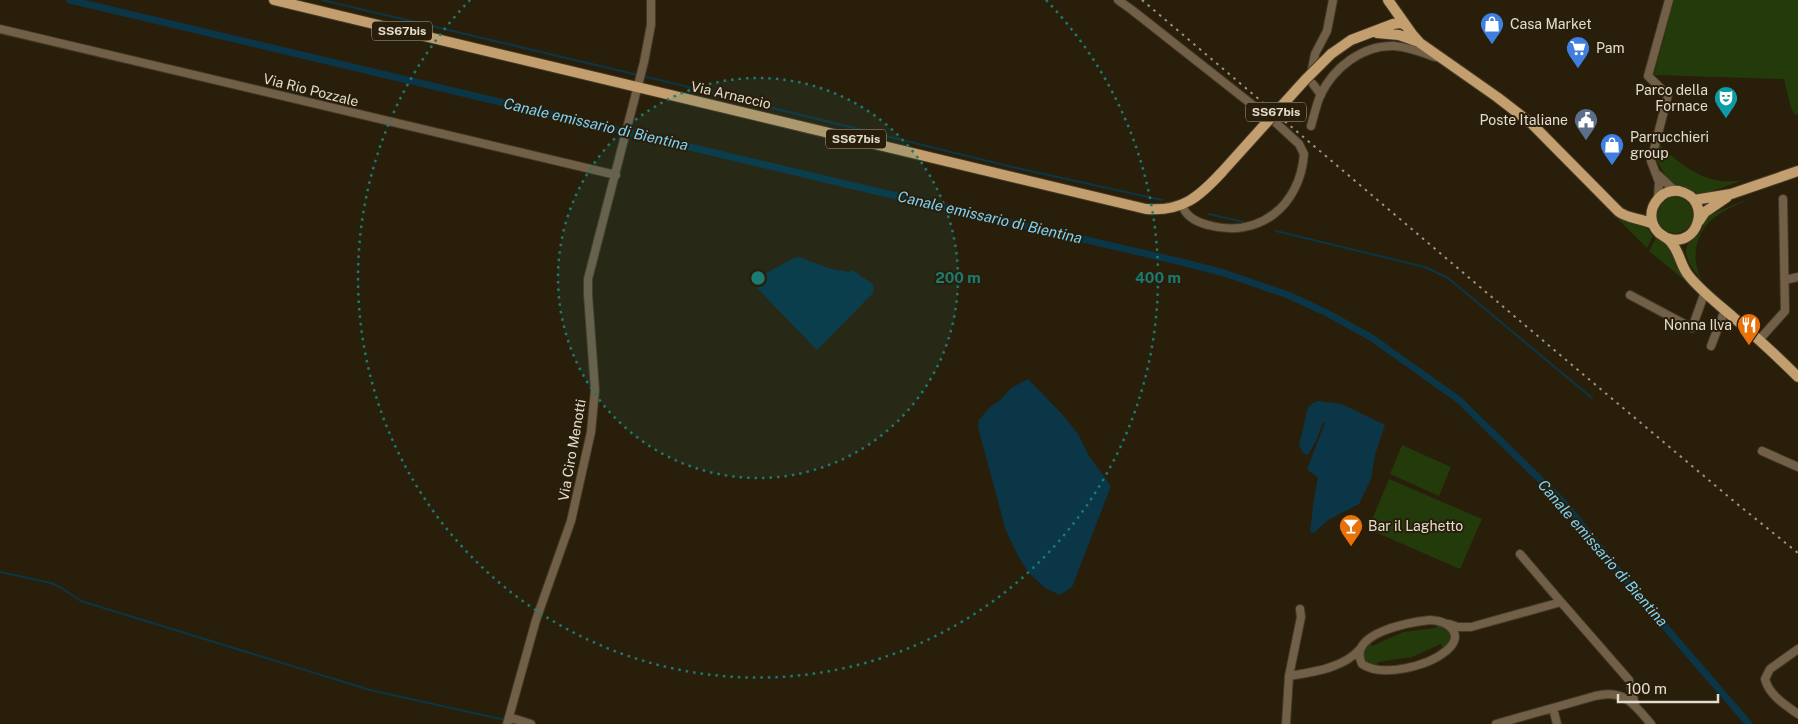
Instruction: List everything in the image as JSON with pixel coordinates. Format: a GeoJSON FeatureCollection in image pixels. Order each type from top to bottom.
{"type":"FeatureCollection","features":[{"type":"Feature","properties":{"kind":"main road","name":"Via Arnaccio"},"geometry":{"type":"LineString","coordinates":[[274,0],[640,79],[1135,207],[1154,210],[1182,205],[1200,194],[1305,80],[1346,42],[1371,33],[1384,31],[1420,43]]}},
{"type":"Feature","properties":{"kind":"main road"},"geometry":{"type":"LineString","coordinates":[[1390,3],[1420,43],[1527,120],[1612,206],[1624,215],[1642,219],[1653,224]]}},
{"type":"Feature","properties":{"kind":"main road"},"geometry":{"type":"LineString","coordinates":[[1384,31],[1389,18],[1390,3]]}},
{"type":"Feature","properties":{"kind":"main road","name":"SS67bis"},"geometry":{"type":"LineString","coordinates":[[1384,31],[1396,30],[1405,25]]}},
{"type":"Feature","properties":{"kind":"main road"},"geometry":{"type":"LineString","coordinates":[[1694,200],[1731,194],[1798,171]]}},
{"type":"Feature","properties":{"kind":"main road"},"geometry":{"type":"LineString","coordinates":[[1612,206],[1634,213],[1642,212],[1665,193],[1675,191],[1686,194],[1694,200],[1698,208],[1698,222]]}},
{"type":"Feature","properties":{"kind":"main road"},"geometry":{"type":"LineString","coordinates":[[1694,281],[1682,252],[1688,236],[1695,229],[1705,212],[1731,194]]}},
{"type":"Feature","properties":{"kind":"main road"},"geometry":{"type":"LineString","coordinates":[[1655,203],[1651,218],[1653,224],[1658,232],[1675,247],[1688,275],[1798,377]]}},
{"type":"Feature","properties":{"kind":"main road"},"geometry":{"type":"LineString","coordinates":[[1667,238],[1676,240],[1688,236]]}},
{"type":"Feature","properties":{"kind":"street","name":"Via Ciro Menotti"},"geometry":{"type":"LineString","coordinates":[[508,720],[536,620],[571,521],[587,450],[596,390],[588,286],[590,271],[640,79],[651,25],[651,0]]}},
{"type":"Feature","properties":{"kind":"street"},"geometry":{"type":"LineString","coordinates":[[1118,0],[1264,114]]}},
{"type":"Feature","properties":{"kind":"street"},"geometry":{"type":"LineString","coordinates":[[1312,70],[1315,54],[1327,31],[1333,0]]}},
{"type":"Feature","properties":{"kind":"street"},"geometry":{"type":"LineString","coordinates":[[1655,203],[1660,188],[1657,174],[1651,161],[1668,95],[1648,76],[1669,0]]}},
{"type":"Feature","properties":{"kind":"street","name":"Via Rio Pozzale"},"geometry":{"type":"LineString","coordinates":[[0,29],[616,175]]}},
{"type":"Feature","properties":{"kind":"street"},"geometry":{"type":"LineString","coordinates":[[1311,126],[1321,95],[1328,83],[1343,65],[1361,53],[1374,48],[1402,47],[1442,59]]}},
{"type":"Feature","properties":{"kind":"street"},"geometry":{"type":"LineString","coordinates":[[1313,84],[1321,95]]}},
{"type":"Feature","properties":{"kind":"street"},"geometry":{"type":"LineString","coordinates":[[1182,205],[1188,216],[1206,225],[1237,229],[1256,224],[1272,216],[1286,204],[1296,186],[1304,159],[1302,148],[1274,121]]}},
{"type":"Feature","properties":{"kind":"street"},"geometry":{"type":"LineString","coordinates":[[1657,174],[1675,191]]}},
{"type":"Feature","properties":{"kind":"street"},"geometry":{"type":"LineString","coordinates":[[1759,340],[1785,310],[1783,199]]}},
{"type":"Feature","properties":{"kind":"street"},"geometry":{"type":"LineString","coordinates":[[1785,280],[1798,277]]}},
{"type":"Feature","properties":{"kind":"street"},"geometry":{"type":"LineString","coordinates":[[1630,295],[1692,328],[1705,292]]}},
{"type":"Feature","properties":{"kind":"street"},"geometry":{"type":"LineString","coordinates":[[1711,346],[1725,310]]}},
{"type":"Feature","properties":{"kind":"street"},"geometry":{"type":"LineString","coordinates":[[1762,451],[1798,467]]}},
{"type":"Feature","properties":{"kind":"street"},"geometry":{"type":"LineString","coordinates":[[1520,554],[1629,680],[1635,705]]}},
{"type":"Feature","properties":{"kind":"street"},"geometry":{"type":"LineString","coordinates":[[1342,663],[1362,664],[1379,671],[1413,667],[1441,655],[1462,632],[1471,627],[1561,602]]}},
{"type":"Feature","properties":{"kind":"street"},"geometry":{"type":"LineString","coordinates":[[1286,724],[1289,676],[1301,617],[1300,609]]}},
{"type":"Feature","properties":{"kind":"street"},"geometry":{"type":"LineString","coordinates":[[1289,676],[1342,663],[1352,658],[1373,636],[1401,625],[1430,620],[1458,627],[1471,627]]}},
{"type":"Feature","properties":{"kind":"street"},"geometry":{"type":"LineString","coordinates":[[1449,624],[1454,632],[1453,642]]}},
{"type":"Feature","properties":{"kind":"street"},"geometry":{"type":"LineString","coordinates":[[1361,648],[1359,658],[1362,664]]}},
{"type":"Feature","properties":{"kind":"street"},"geometry":{"type":"LineString","coordinates":[[1798,649],[1770,669],[1765,679],[1769,689],[1775,696],[1798,714]]}},
{"type":"Feature","properties":{"kind":"street"},"geometry":{"type":"LineString","coordinates":[[1621,696],[1629,680]]}},
{"type":"Feature","properties":{"kind":"street"},"geometry":{"type":"LineString","coordinates":[[1496,724],[1600,695],[1613,694],[1621,696],[1635,705],[1650,724]]}},
{"type":"Feature","properties":{"kind":"street"},"geometry":{"type":"LineString","coordinates":[[1553,708],[1557,724]]}},
{"type":"Feature","properties":{"kind":"street"},"geometry":{"type":"LineString","coordinates":[[508,720],[531,724]]}},
{"type":"Feature","properties":{"kind":"green space"},"geometry":{"type":"Polygon","coordinates":[[[1674,0],[1798,0],[1798,114],[1795,115],[1791,108],[1784,79],[1654,75],[1674,0]]]}},
{"type":"Feature","properties":{"kind":"green space"},"geometry":{"type":"Polygon","coordinates":[[[1659,144],[1679,162],[1703,176],[1720,181],[1744,180],[1698,196],[1671,185],[1657,161],[1659,144]]]}},
{"type":"Feature","properties":{"kind":"green space"},"geometry":{"type":"Polygon","coordinates":[[[1675,197],[1682,198],[1688,202],[1692,208],[1692,222],[1688,228],[1682,232],[1675,233],[1668,232],[1662,228],[1658,222],[1657,215],[1658,208],[1662,202],[1668,198],[1675,197]]]}},
{"type":"Feature","properties":{"kind":"green space"},"geometry":{"type":"Polygon","coordinates":[[[1753,197],[1722,212],[1704,228],[1697,244],[1696,253],[1696,263],[1702,280],[1686,254],[1688,244],[1699,235],[1709,215],[1753,197]]]}},
{"type":"Feature","properties":{"kind":"green space"},"geometry":{"type":"Polygon","coordinates":[[[1614,215],[1626,222],[1645,225],[1653,236],[1647,248],[1614,215]]]}},
{"type":"Feature","properties":{"kind":"green space"},"geometry":{"type":"Polygon","coordinates":[[[1656,238],[1670,246],[1688,283],[1649,251],[1656,238]]]}},
{"type":"Feature","properties":{"kind":"green space"},"geometry":{"type":"Polygon","coordinates":[[[1402,445],[1451,467],[1439,496],[1390,474],[1402,445]]]}},
{"type":"Feature","properties":{"kind":"green space"},"geometry":{"type":"Polygon","coordinates":[[[1389,479],[1482,519],[1460,569],[1368,529],[1389,479]]]}},
{"type":"Feature","properties":{"kind":"green space"},"geometry":{"type":"Polygon","coordinates":[[[1438,622],[1447,626],[1451,635],[1448,646],[1443,650],[1441,644],[1412,657],[1378,662],[1375,667],[1369,665],[1365,659],[1363,651],[1370,641],[1372,646],[1403,632],[1436,628],[1438,622]]]}},
{"type":"Feature","properties":{"kind":"water"},"geometry":{"type":"Polygon","coordinates":[[[799,257],[831,269],[849,272],[852,270],[873,284],[873,293],[817,350],[754,285],[759,277],[799,257]]]}},
{"type":"Feature","properties":{"kind":"water"},"geometry":{"type":"Polygon","coordinates":[[[1028,379],[1063,415],[1078,434],[1089,456],[1111,486],[1072,587],[1060,595],[1045,588],[1029,573],[1018,556],[1006,531],[978,427],[979,420],[989,408],[1011,388],[1028,379]]]}},
{"type":"Feature","properties":{"kind":"water"},"geometry":{"type":"Polygon","coordinates":[[[1318,401],[1342,404],[1385,425],[1375,455],[1371,479],[1359,504],[1328,520],[1314,533],[1310,532],[1318,478],[1307,469],[1325,423],[1323,422],[1308,455],[1304,454],[1299,446],[1308,407],[1318,401]]]}},
{"type":"Feature","properties":{"kind":"waterway","name":"Canale emissario di Bientina"},"geometry":{"type":"LineString","coordinates":[[70,0],[1186,263],[1224,273],[1288,295],[1327,313],[1372,338],[1459,400],[1563,502],[1648,607],[1749,724]]}},
{"type":"Feature","properties":{"kind":"waterway"},"geometry":{"type":"LineString","coordinates":[[322,0],[638,75]]}},
{"type":"Feature","properties":{"kind":"waterway"},"geometry":{"type":"LineString","coordinates":[[643,76],[1012,167],[1162,200]]}},
{"type":"Feature","properties":{"kind":"waterway"},"geometry":{"type":"LineString","coordinates":[[1209,214],[1243,222]]}},
{"type":"Feature","properties":{"kind":"waterway"},"geometry":{"type":"LineString","coordinates":[[1276,231],[1425,267],[1448,278],[1592,398]]}},
{"type":"Feature","properties":{"kind":"waterway"},"geometry":{"type":"LineString","coordinates":[[0,572],[51,583],[81,601],[370,690],[505,720]]}},
{"type":"Feature","properties":{"kind":"railway"},"geometry":{"type":"LineString","coordinates":[[1142,0],[1553,349],[1798,553]]}},
{"type":"Feature","properties":{"kind":"place","name":"Casa Market"},"geometry":{"type":"Point","coordinates":[1492,45]}},
{"type":"Feature","properties":{"kind":"place","name":"Pam"},"geometry":{"type":"Point","coordinates":[1578,69]}},
{"type":"Feature","properties":{"kind":"place","name":"Parco della Fornace"},"geometry":{"type":"Point","coordinates":[1726,119]}},
{"type":"Feature","properties":{"kind":"place","name":"Poste Italiane"},"geometry":{"type":"Point","coordinates":[1586,141]}},
{"type":"Feature","properties":{"kind":"place","name":"Parrucchieri group"},"geometry":{"type":"Point","coordinates":[1612,166]}},
{"type":"Feature","properties":{"kind":"place","name":"Nonna Ilva"},"geometry":{"type":"Point","coordinates":[1749,346]}},
{"type":"Feature","properties":{"kind":"place","name":"Bar il Laghetto"},"geometry":{"type":"Point","coordinates":[1351,547]}}]}
